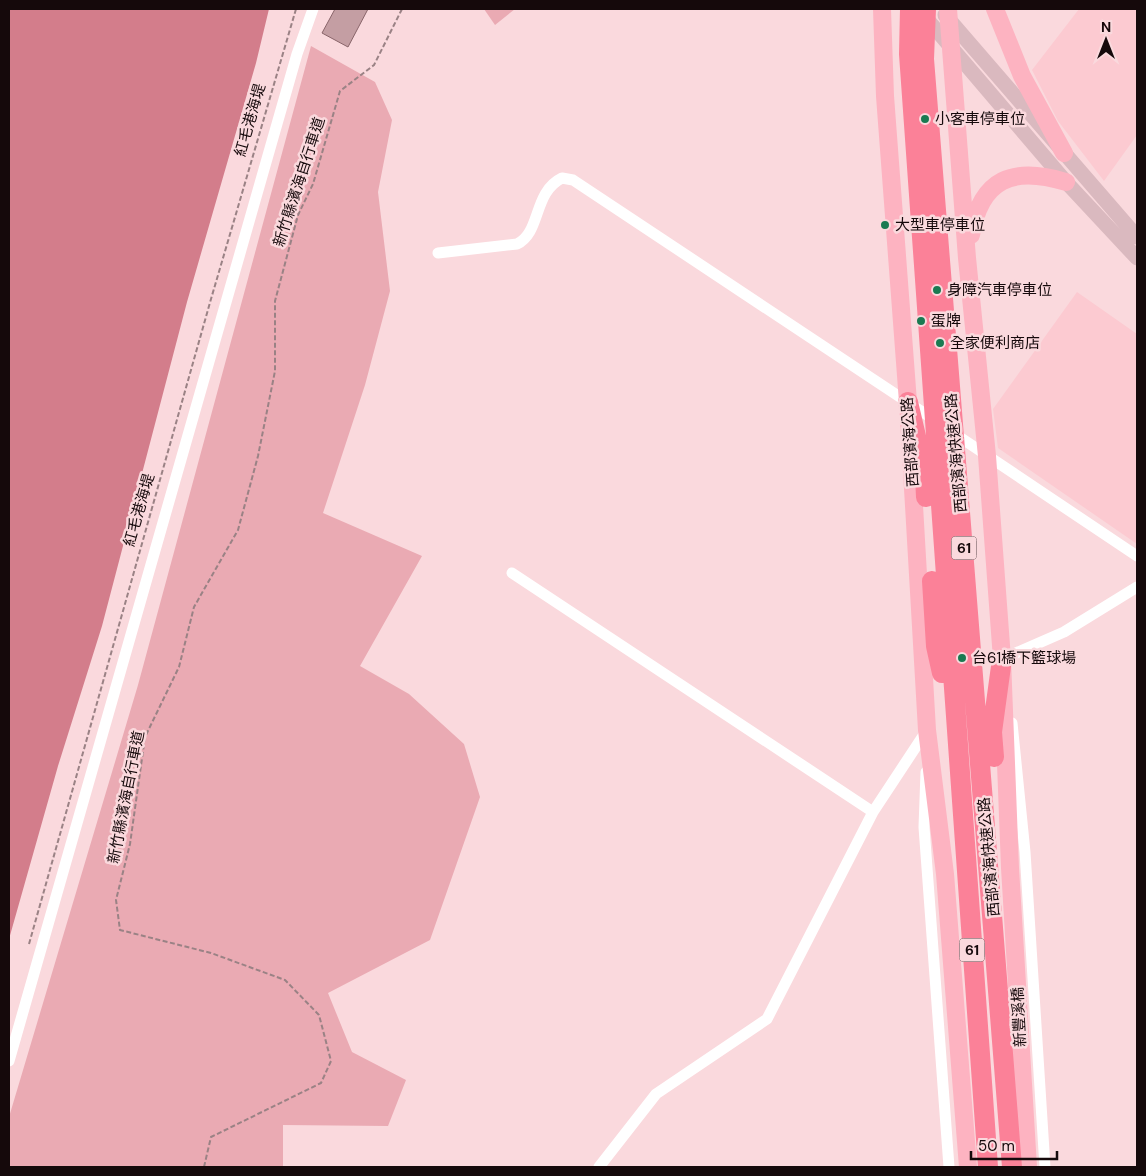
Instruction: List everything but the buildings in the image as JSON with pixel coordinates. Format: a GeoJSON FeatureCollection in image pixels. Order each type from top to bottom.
{"type":"FeatureCollection","features":[{"type":"Feature","properties":{"kind":"highway","name":"西部濱海快速公路"},"geometry":{"type":"LineString","coordinates":[[910,9],[910,64],[988,1167]]}},
{"type":"Feature","properties":{"kind":"highway","name":"西部濱海快速公路"},"geometry":{"type":"LineString","coordinates":[[926,9],[924,59],[1012,1167]]}},
{"type":"Feature","properties":{"kind":"highway"},"geometry":{"type":"LineString","coordinates":[[908,402],[925,475],[936,646],[956,734]]}},
{"type":"Feature","properties":{"kind":"highway"},"geometry":{"type":"LineString","coordinates":[[1002,659],[992,732],[1004,952],[1007,1086]]}},
{"type":"Feature","properties":{"kind":"main road"},"geometry":{"type":"LineString","coordinates":[[870,9],[885,96]]}},
{"type":"Feature","properties":{"kind":"main road","name":"西部濱海公路"},"geometry":{"type":"LineString","coordinates":[[882,9],[885,96],[908,402],[927,730],[945,874],[968,1167]]}},
{"type":"Feature","properties":{"kind":"main road"},"geometry":{"type":"LineString","coordinates":[[994,9],[1022,76],[1064,152]]}},
{"type":"Feature","properties":{"kind":"main road","name":"61"},"geometry":{"type":"LineString","coordinates":[[945,12],[950,43],[967,258],[987,456],[1002,659]]}},
{"type":"Feature","properties":{"kind":"main road"},"geometry":{"type":"LineString","coordinates":[[967,258],[975,213],[981,200],[992,189],[1003,181],[1018,176],[1046,176],[1066,182]]}},
{"type":"Feature","properties":{"kind":"main road","name":"新豐溪橋"},"geometry":{"type":"LineString","coordinates":[[1002,659],[1010,868],[1028,1167]]}},
{"type":"Feature","properties":{"kind":"street"},"geometry":{"type":"LineString","coordinates":[[9,1061],[297,54],[313,9]]}},
{"type":"Feature","properties":{"kind":"street"},"geometry":{"type":"LineString","coordinates":[[918,9],[950,43],[1066,182],[1137,258]]}},
{"type":"Feature","properties":{"kind":"street"},"geometry":{"type":"LineString","coordinates":[[945,12],[1137,237]]}},
{"type":"Feature","properties":{"kind":"street"},"geometry":{"type":"LineString","coordinates":[[438,253],[517,244],[524,241],[528,236],[539,203],[555,181],[567,178],[582,185],[1137,556]]}},
{"type":"Feature","properties":{"kind":"street"},"geometry":{"type":"LineString","coordinates":[[512,573],[873,812]]}},
{"type":"Feature","properties":{"kind":"street"},"geometry":{"type":"LineString","coordinates":[[1045,1167],[1025,852],[1016,751],[1002,659],[1064,632],[1137,587]]}},
{"type":"Feature","properties":{"kind":"street"},"geometry":{"type":"LineString","coordinates":[[600,1167],[656,1094],[767,1019],[873,812],[927,730]]}},
{"type":"Feature","properties":{"kind":"street"},"geometry":{"type":"LineString","coordinates":[[927,730],[924,827],[949,1167]]}},
{"type":"Feature","properties":{"kind":"path","name":"紅毛港海堤"},"geometry":{"type":"LineString","coordinates":[[29,945],[213,290],[296,9]]}},
{"type":"Feature","properties":{"kind":"path","name":"新竹縣濱海自行車道"},"geometry":{"type":"LineString","coordinates":[[204,1167],[211,1137],[321,1083],[331,1061],[319,1014],[284,980],[211,953],[120,930],[116,900],[130,844],[145,737],[179,668],[194,607],[238,530],[258,456],[275,371],[275,301],[298,214],[313,184],[340,91],[374,65],[402,9]]}},
{"type":"Feature","properties":{"kind":"shaded area"},"geometry":{"type":"Polygon","coordinates":[[[9,9],[269,9],[256,63],[187,302],[102,626],[58,766],[9,939],[9,9]]]}},
{"type":"Feature","properties":{"kind":"shaded area"},"geometry":{"type":"Polygon","coordinates":[[[484,9],[515,9],[495,25],[484,9]]]}},
{"type":"Feature","properties":{"kind":"shaded area"},"geometry":{"type":"Polygon","coordinates":[[[1079,9],[1137,9],[1137,135],[1104,181],[1058,121],[1032,70],[1079,9]]]}},
{"type":"Feature","properties":{"kind":"shaded area"},"geometry":{"type":"Polygon","coordinates":[[[311,46],[375,82],[392,120],[378,192],[390,291],[365,385],[323,513],[422,556],[360,666],[409,694],[464,744],[480,797],[430,940],[328,993],[352,1052],[406,1080],[388,1126],[283,1125],[283,1167],[9,1167],[9,1117],[138,685],[311,46]]]}},
{"type":"Feature","properties":{"kind":"shaded area"},"geometry":{"type":"Polygon","coordinates":[[[1077,292],[1137,334],[1137,544],[998,448],[993,409],[1077,292]]]}},
{"type":"Feature","properties":{"kind":"place","name":"小客車停車位"},"geometry":{"type":"Point","coordinates":[925,119]}},
{"type":"Feature","properties":{"kind":"place","name":"大型車停車位"},"geometry":{"type":"Point","coordinates":[885,225]}},
{"type":"Feature","properties":{"kind":"place","name":"身障汽車停車位"},"geometry":{"type":"Point","coordinates":[937,290]}},
{"type":"Feature","properties":{"kind":"place","name":"蛋牌"},"geometry":{"type":"Point","coordinates":[921,321]}},
{"type":"Feature","properties":{"kind":"place","name":"全家便利商店"},"geometry":{"type":"Point","coordinates":[940,343]}},
{"type":"Feature","properties":{"kind":"place","name":"台61橋下籃球場"},"geometry":{"type":"Point","coordinates":[962,658]}}]}
